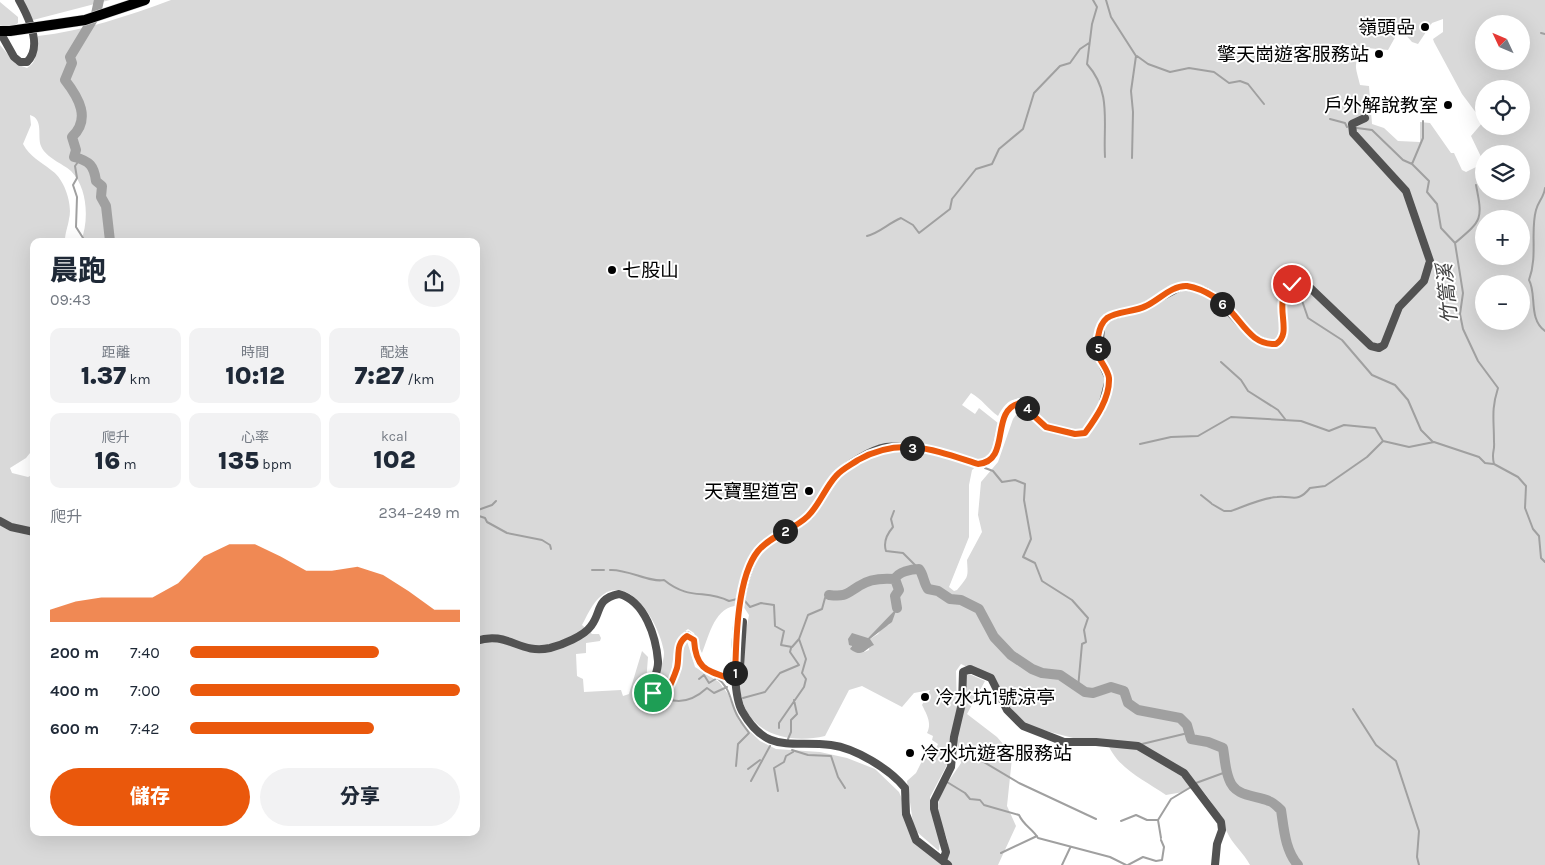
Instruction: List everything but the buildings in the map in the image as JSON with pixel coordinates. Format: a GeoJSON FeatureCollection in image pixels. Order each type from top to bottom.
{"type":"FeatureCollection","features":[{"type":"Feature","properties":{"kind":"main road"},"geometry":{"type":"LineString","coordinates":[[3,31],[85,20],[145,0]]}},
{"type":"Feature","properties":{"kind":"street"},"geometry":{"type":"LineString","coordinates":[[3,31],[14,57],[20,62],[27,62],[32,57],[32,35],[28,18],[19,0]]}},
{"type":"Feature","properties":{"kind":"street"},"geometry":{"type":"LineString","coordinates":[[946,862],[916,840],[906,814],[905,788],[885,768],[833,745],[774,743],[760,734],[742,711],[738,701],[735,680],[740,613],[744,582],[759,550],[807,517],[837,475],[875,450],[886,447],[912,448],[936,451],[978,464],[985,463],[995,455],[1006,414],[1013,404],[1020,403],[1046,427],[1075,434],[1085,433],[1100,410],[1109,379],[1099,357],[1101,325],[1108,317],[1141,308],[1182,286],[1206,291],[1234,314],[1246,332],[1271,344],[1279,342],[1284,335],[1285,328],[1281,304],[1284,295],[1292,284],[1303,281],[1371,346],[1379,348],[1384,345],[1399,307],[1424,281],[1430,261],[1406,191],[1353,133],[1352,124],[1365,118]]}},
{"type":"Feature","properties":{"kind":"street"},"geometry":{"type":"LineString","coordinates":[[0,521],[18,530],[30,532]]}},
{"type":"Feature","properties":{"kind":"street"},"geometry":{"type":"LineString","coordinates":[[480,640],[496,636],[518,646],[550,648],[586,632],[592,625],[598,606],[607,598],[619,594],[634,602],[644,613],[658,661],[652,687],[655,695],[666,694],[676,671],[677,652],[683,638],[687,636],[694,640],[695,655],[703,668],[735,680]]}},
{"type":"Feature","properties":{"kind":"street"},"geometry":{"type":"LineString","coordinates":[[740,613],[743,632]]}},
{"type":"Feature","properties":{"kind":"street"},"geometry":{"type":"LineString","coordinates":[[735,680],[740,667],[743,632],[744,616],[740,613]]}},
{"type":"Feature","properties":{"kind":"street"},"geometry":{"type":"LineString","coordinates":[[735,680],[742,622]]}},
{"type":"Feature","properties":{"kind":"street"},"geometry":{"type":"LineString","coordinates":[[946,862],[946,852],[934,809],[934,801],[951,767],[954,737],[962,703],[963,672],[970,669],[991,678],[1007,710],[1029,730],[1064,742],[1096,742],[1138,746],[1184,773],[1221,822],[1222,830],[1217,844],[1215,865]]}},
{"type":"Feature","properties":{"kind":"shaded area"},"geometry":{"type":"Polygon","coordinates":[[[21,0],[110,0],[33,20],[21,0]]]}},
{"type":"Feature","properties":{"kind":"shaded area"},"geometry":{"type":"Polygon","coordinates":[[[171,0],[1545,0],[1545,865],[1250,865],[1229,836],[1211,801],[1197,785],[1183,792],[1166,795],[1139,778],[1123,765],[1110,749],[1106,739],[1077,739],[1027,726],[1007,707],[996,681],[961,664],[956,671],[957,709],[949,743],[949,761],[930,797],[930,809],[940,839],[939,851],[917,832],[913,823],[907,781],[916,773],[923,759],[930,754],[933,755],[938,744],[932,740],[933,736],[927,733],[929,722],[922,705],[930,690],[914,693],[902,707],[862,686],[849,690],[825,736],[796,739],[782,737],[759,725],[750,716],[743,703],[740,688],[740,670],[749,615],[743,606],[734,606],[720,614],[711,628],[702,653],[694,633],[688,629],[681,635],[674,651],[670,677],[667,685],[661,692],[657,683],[664,652],[658,632],[637,599],[628,593],[618,590],[602,595],[592,606],[582,625],[592,634],[599,634],[601,638],[600,641],[586,643],[586,653],[576,654],[577,676],[583,679],[584,692],[621,690],[623,696],[629,694],[642,651],[648,657],[645,696],[659,704],[670,690],[680,654],[687,641],[695,667],[719,682],[728,694],[739,721],[760,741],[776,749],[820,752],[847,758],[875,769],[899,792],[902,799],[903,814],[914,842],[942,864],[948,849],[948,842],[938,808],[940,796],[946,784],[961,763],[957,740],[964,680],[967,673],[985,681],[967,714],[997,737],[1010,752],[1012,758],[1007,806],[1016,826],[998,865],[0,865],[0,45],[16,64],[27,68],[34,61],[35,44],[38,36],[89,27],[171,0]],[[1443,19],[1432,23],[1418,44],[1412,42],[1404,33],[1398,32],[1388,50],[1367,48],[1357,61],[1356,68],[1360,85],[1369,86],[1372,124],[1384,128],[1398,141],[1420,142],[1420,122],[1430,123],[1451,153],[1454,153],[1462,170],[1466,172],[1475,168],[1475,200],[1530,200],[1530,145],[1475,145],[1471,136],[1475,131],[1475,135],[1530,135],[1530,80],[1475,80],[1475,111],[1462,94],[1434,42],[1433,39],[1443,32],[1443,19]],[[971,393],[962,405],[975,414],[979,408],[998,423],[991,453],[972,470],[969,485],[969,537],[949,587],[954,591],[966,579],[967,560],[982,532],[978,515],[981,482],[998,462],[1013,419],[1025,402],[1016,399],[1012,400],[1003,408],[998,416],[971,393]],[[895,611],[868,638],[851,644],[852,650],[862,653],[869,650],[870,639],[878,634],[884,626],[889,625],[895,611]]]}},
{"type":"Feature","properties":{"kind":"shaded area"},"geometry":{"type":"Polygon","coordinates":[[[0,2],[18,17],[18,23],[14,26],[0,25],[0,2]]]}},
{"type":"Feature","properties":{"kind":"shaded area"},"geometry":{"type":"Polygon","coordinates":[[[897,608],[892,622],[870,639],[874,645],[861,653],[850,649],[852,646],[849,645],[848,639],[852,633],[868,638],[897,608]]]}},
{"type":"Feature","properties":{"kind":"waterway"},"geometry":{"type":"LineString","coordinates":[[99,0],[96,14],[70,57],[72,63],[65,80],[75,94],[82,116],[78,130],[72,137],[76,150],[74,157],[84,160],[90,165],[94,171],[96,181],[102,186],[101,197],[106,206],[110,238]]}},
{"type":"Feature","properties":{"kind":"waterway"},"geometry":{"type":"LineString","coordinates":[[1093,0],[1097,7],[1092,24],[1087,64],[1095,75],[1103,97],[1105,108],[1105,157]]}},
{"type":"Feature","properties":{"kind":"waterway"},"geometry":{"type":"LineString","coordinates":[[1106,0],[1111,17],[1136,56],[1131,91],[1133,112],[1132,158]]}},
{"type":"Feature","properties":{"kind":"waterway"},"geometry":{"type":"LineString","coordinates":[[1541,33],[1545,34]]}},
{"type":"Feature","properties":{"kind":"waterway"},"geometry":{"type":"LineString","coordinates":[[867,236],[901,218],[913,225],[919,233],[950,209],[952,199],[976,169],[992,164],[999,149],[1023,129],[1034,93],[1060,66],[1070,63],[1080,49],[1089,43]]}},
{"type":"Feature","properties":{"kind":"waterway"},"geometry":{"type":"LineString","coordinates":[[1137,56],[1148,64],[1170,72],[1189,68],[1214,72],[1229,83],[1240,81],[1248,84],[1264,104]]}},
{"type":"Feature","properties":{"kind":"waterway","name":"竹篙溪"},"geometry":{"type":"LineString","coordinates":[[1330,119],[1345,123],[1347,127]]}},
{"type":"Feature","properties":{"kind":"waterway"},"geometry":{"type":"LineString","coordinates":[[1412,164],[1423,138],[1423,121]]}},
{"type":"Feature","properties":{"kind":"waterway","name":"竹篙溪"},"geometry":{"type":"LineString","coordinates":[[1357,128],[1372,130],[1403,160],[1412,164],[1429,181],[1427,192],[1437,204],[1441,228],[1455,243],[1463,293],[1460,314],[1463,329],[1478,361],[1498,388],[1493,421],[1494,464],[1518,477],[1526,486],[1525,508],[1533,529],[1539,536],[1541,558],[1545,562]]}},
{"type":"Feature","properties":{"kind":"waterway"},"geometry":{"type":"LineString","coordinates":[[81,158],[75,166],[77,178],[73,185],[77,197],[76,227],[83,238]]}},
{"type":"Feature","properties":{"kind":"waterway"},"geometry":{"type":"LineString","coordinates":[[1545,188],[1534,218],[1534,253],[1529,280],[1536,320],[1545,331]]}},
{"type":"Feature","properties":{"kind":"waterway"},"geometry":{"type":"LineString","coordinates":[[1455,243],[1475,224],[1480,213],[1478,200]]}},
{"type":"Feature","properties":{"kind":"waterway"},"geometry":{"type":"LineString","coordinates":[[1297,286],[1308,318],[1342,340],[1372,375],[1395,385],[1408,400],[1421,430],[1433,442]]}},
{"type":"Feature","properties":{"kind":"waterway"},"geometry":{"type":"LineString","coordinates":[[1221,362],[1241,380],[1248,391],[1278,410],[1285,419]]}},
{"type":"Feature","properties":{"kind":"waterway"},"geometry":{"type":"LineString","coordinates":[[1140,444],[1171,437],[1198,436],[1231,417],[1301,421],[1329,431],[1344,425],[1375,428],[1383,441],[1409,447],[1434,442],[1479,457],[1485,463],[1493,464]]}},
{"type":"Feature","properties":{"kind":"waterway"},"geometry":{"type":"LineString","coordinates":[[1212,504],[1224,511],[1231,511],[1271,498],[1294,498],[1301,496],[1310,488],[1325,486],[1367,457],[1383,441]]}},
{"type":"Feature","properties":{"kind":"waterway"},"geometry":{"type":"LineString","coordinates":[[985,468],[993,471],[1002,482],[1015,480],[1025,484],[1024,500],[1031,539],[1023,557],[1035,563],[1042,581],[1072,600],[1088,618],[1084,630],[1086,642],[1082,644],[1078,688]]}},
{"type":"Feature","properties":{"kind":"waterway"},"geometry":{"type":"LineString","coordinates":[[1201,495],[1211,503]]}},
{"type":"Feature","properties":{"kind":"waterway"},"geometry":{"type":"LineString","coordinates":[[480,509],[492,505],[496,501]]}},
{"type":"Feature","properties":{"kind":"waterway"},"geometry":{"type":"LineString","coordinates":[[894,511],[891,519],[893,527],[885,541],[886,551],[903,553],[919,569]]}},
{"type":"Feature","properties":{"kind":"waterway"},"geometry":{"type":"LineString","coordinates":[[480,516],[507,533],[542,540],[550,545],[551,549]]}},
{"type":"Feature","properties":{"kind":"waterway"},"geometry":{"type":"LineString","coordinates":[[897,608],[895,596],[899,590],[895,579],[905,571],[919,569],[928,589],[938,591],[950,599],[961,600],[979,609],[994,637],[1011,655],[1032,669],[1042,673],[1060,675],[1085,692],[1093,693],[1111,687],[1124,691],[1128,703],[1138,710],[1180,718],[1187,725],[1191,739],[1208,742],[1223,748],[1228,775],[1236,789],[1271,802],[1281,810],[1284,832],[1290,853],[1298,865]]}},
{"type":"Feature","properties":{"kind":"waterway"},"geometry":{"type":"LineString","coordinates":[[592,570],[604,570]]}},
{"type":"Feature","properties":{"kind":"waterway"},"geometry":{"type":"LineString","coordinates":[[610,570],[617,570],[652,580],[664,580],[690,593],[729,601],[737,599]]}},
{"type":"Feature","properties":{"kind":"waterway"},"geometry":{"type":"LineString","coordinates":[[829,595],[839,596],[846,594],[872,580],[895,579]]}},
{"type":"Feature","properties":{"kind":"waterway"},"geometry":{"type":"LineString","coordinates":[[744,600],[750,607],[761,603],[774,605],[775,626],[784,631],[781,645],[792,647],[799,639],[808,615],[822,609],[825,598],[829,595]]}},
{"type":"Feature","properties":{"kind":"waterway"},"geometry":{"type":"LineString","coordinates":[[779,728],[779,723],[804,687],[806,679],[802,673],[806,659],[799,639]]}},
{"type":"Feature","properties":{"kind":"waterway"},"geometry":{"type":"LineString","coordinates":[[743,698],[765,692],[780,673],[799,665],[790,652],[791,648]]}},
{"type":"Feature","properties":{"kind":"waterway"},"geometry":{"type":"LineString","coordinates":[[699,679],[704,675],[709,683],[717,678],[725,685],[737,716],[749,733],[738,744],[736,766]]}},
{"type":"Feature","properties":{"kind":"waterway"},"geometry":{"type":"LineString","coordinates":[[668,699],[684,700],[698,695],[707,688],[714,693],[727,687]]}},
{"type":"Feature","properties":{"kind":"waterway"},"geometry":{"type":"LineString","coordinates":[[788,739],[791,732],[791,720],[797,714],[794,700]]}},
{"type":"Feature","properties":{"kind":"waterway"},"geometry":{"type":"LineString","coordinates":[[1353,709],[1376,745],[1396,761],[1419,831],[1417,857],[1419,865]]}},
{"type":"Feature","properties":{"kind":"waterway"},"geometry":{"type":"LineString","coordinates":[[1142,744],[1188,733]]}},
{"type":"Feature","properties":{"kind":"waterway"},"geometry":{"type":"LineString","coordinates":[[751,781],[770,746]]}},
{"type":"Feature","properties":{"kind":"waterway"},"geometry":{"type":"LineString","coordinates":[[957,748],[965,749],[1019,783],[1096,819]]}},
{"type":"Feature","properties":{"kind":"waterway"},"geometry":{"type":"LineString","coordinates":[[792,750],[808,755],[831,756],[838,777],[845,788]]}},
{"type":"Feature","properties":{"kind":"waterway"},"geometry":{"type":"LineString","coordinates":[[778,791],[774,768],[784,762],[786,756],[793,752]]}},
{"type":"Feature","properties":{"kind":"waterway"},"geometry":{"type":"LineString","coordinates":[[748,769],[760,760]]}},
{"type":"Feature","properties":{"kind":"waterway"},"geometry":{"type":"LineString","coordinates":[[1196,783],[1226,772]]}},
{"type":"Feature","properties":{"kind":"waterway"},"geometry":{"type":"LineString","coordinates":[[947,782],[965,793],[970,799],[980,800],[984,805],[1019,815],[1038,838],[1110,857],[1126,865]]}},
{"type":"Feature","properties":{"kind":"waterway"},"geometry":{"type":"LineString","coordinates":[[1161,838],[1158,820],[1171,799],[1191,787]]}},
{"type":"Feature","properties":{"kind":"waterway"},"geometry":{"type":"LineString","coordinates":[[1121,821],[1136,815],[1147,820],[1158,820]]}},
{"type":"Feature","properties":{"kind":"waterway"},"geometry":{"type":"LineString","coordinates":[[1001,853],[1037,836]]}},
{"type":"Feature","properties":{"kind":"waterway"},"geometry":{"type":"LineString","coordinates":[[1128,865],[1143,857],[1156,861],[1162,860],[1164,847],[1161,840]]}},
{"type":"Feature","properties":{"kind":"waterway"},"geometry":{"type":"LineString","coordinates":[[1062,865],[1070,848]]}},
{"type":"Feature","properties":{"kind":"place","name":"嶺頭喦"},"geometry":{"type":"Point","coordinates":[1425,27]}},
{"type":"Feature","properties":{"kind":"place","name":"擎天崗遊客服務站"},"geometry":{"type":"Point","coordinates":[1379,54]}},
{"type":"Feature","properties":{"kind":"place","name":"戶外解說教室"},"geometry":{"type":"Point","coordinates":[1448,105]}},
{"type":"Feature","properties":{"kind":"place","name":"七股山"},"geometry":{"type":"Point","coordinates":[612,270]}},
{"type":"Feature","properties":{"kind":"place","name":"天寶聖道宮"},"geometry":{"type":"Point","coordinates":[809,491]}},
{"type":"Feature","properties":{"kind":"place","name":"冷水坑1號涼亭"},"geometry":{"type":"Point","coordinates":[925,697]}},
{"type":"Feature","properties":{"kind":"place","name":"冷水坑遊客服務站"},"geometry":{"type":"Point","coordinates":[910,753]}},
{"type":"Feature","properties":{"kind":"route"},"geometry":{"type":"LineString","coordinates":[[653,693],[658,696],[666,694],[678,664],[677,652],[683,638],[687,636],[694,640],[695,655],[703,668],[735,680],[740,601],[744,582],[754,558],[759,550],[807,517],[837,475],[849,465],[875,450],[886,447],[907,447],[936,451],[978,464],[985,463],[995,455],[1002,421],[1010,407],[1013,404],[1020,403],[1025,405],[1046,427],[1075,434],[1085,433],[1100,410],[1109,379],[1099,357],[1098,350],[1098,333],[1103,321],[1108,317],[1153,303],[1176,288],[1182,286],[1192,287],[1206,291],[1234,314],[1246,332],[1251,336],[1266,343],[1276,344],[1284,335],[1285,328],[1281,304],[1287,288],[1292,284]]}}]}
